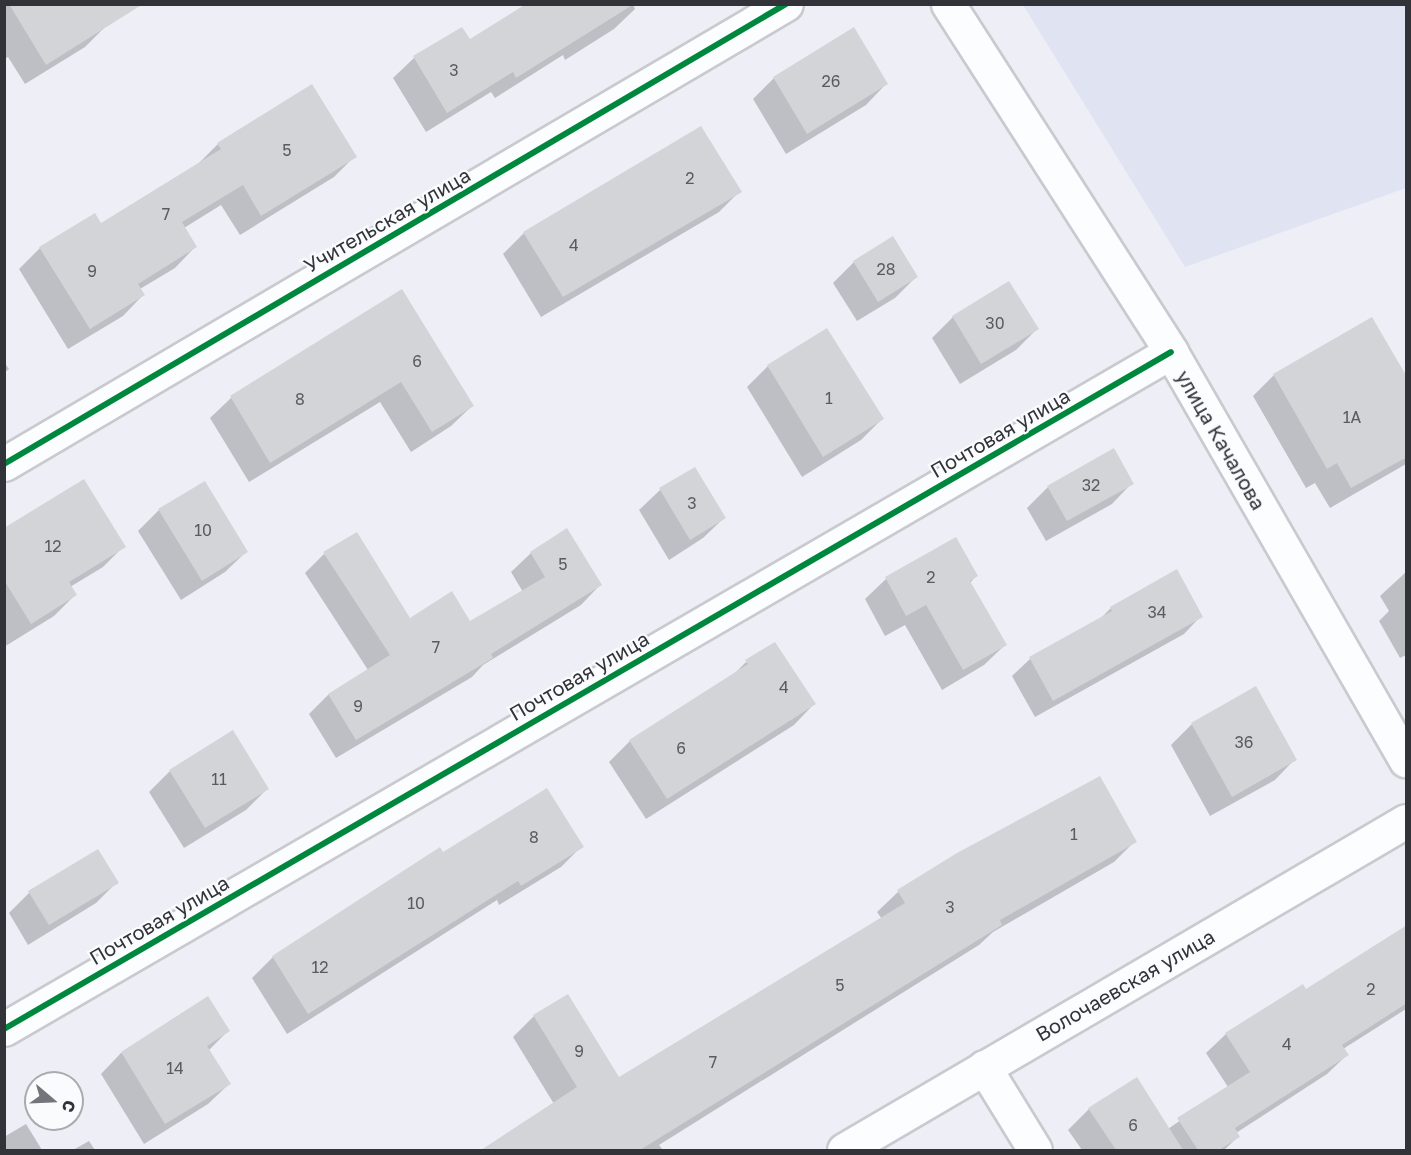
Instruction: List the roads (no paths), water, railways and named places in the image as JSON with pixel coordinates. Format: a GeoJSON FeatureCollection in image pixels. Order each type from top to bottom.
{"type":"FeatureCollection","features":[{"type":"Feature","properties":{"kind":"street","name":"Учительская улица"},"geometry":{"type":"LineString","coordinates":[[4,464],[786,4]]}},
{"type":"Feature","properties":{"kind":"street","name":"улица Качалова"},"geometry":{"type":"LineString","coordinates":[[948,4],[1171,352],[1407,760]]}},
{"type":"Feature","properties":{"kind":"street","name":"Почтовая улица"},"geometry":{"type":"LineString","coordinates":[[4,1029],[1171,352]]}},
{"type":"Feature","properties":{"kind":"street","name":"Волочаевская улица"},"geometry":{"type":"LineString","coordinates":[[844,1150],[1407,821]]}},
{"type":"Feature","properties":{"kind":"street"},"geometry":{"type":"LineString","coordinates":[[984,1067],[1035,1150]]}}]}
